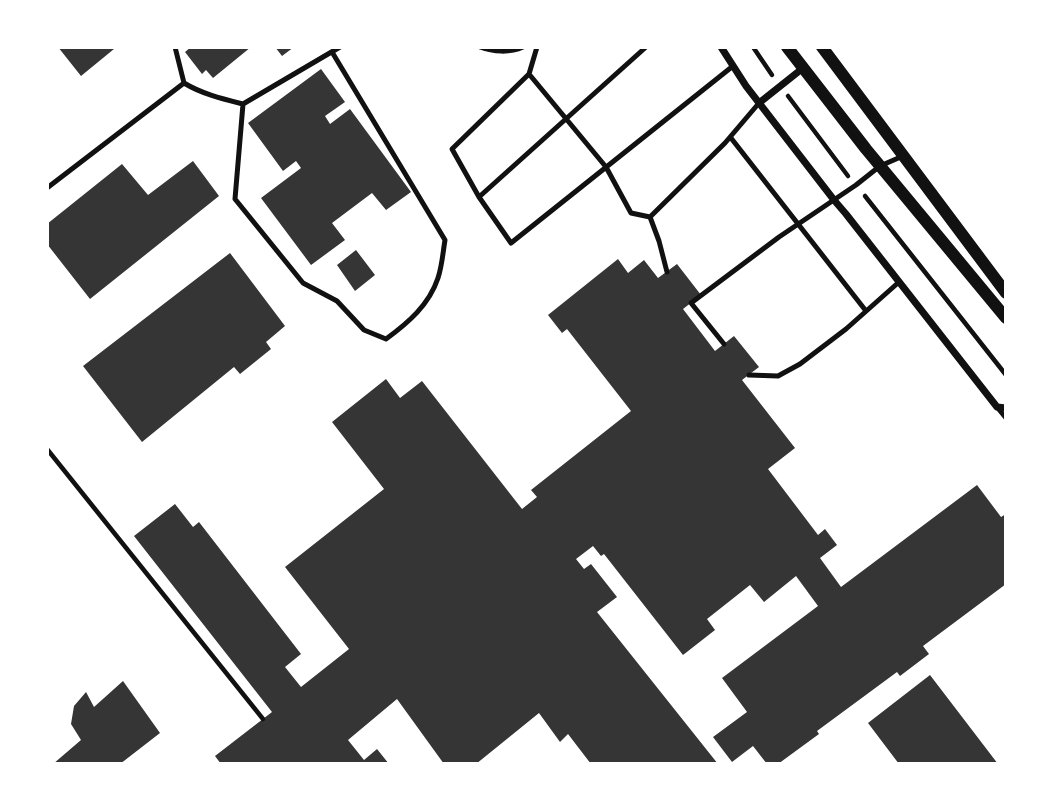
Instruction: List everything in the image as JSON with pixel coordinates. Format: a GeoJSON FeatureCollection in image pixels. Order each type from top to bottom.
{"type":"FeatureCollection","features":[{"type":"Feature","properties":{"kind":"street"},"geometry":{"type":"LineString","coordinates":[[721,47],[759,103],[834,200],[1001,407]]}},
{"type":"Feature","properties":{"kind":"street"},"geometry":{"type":"LineString","coordinates":[[787,47],[880,166],[1006,318]]}},
{"type":"Feature","properties":{"kind":"street"},"geometry":{"type":"LineString","coordinates":[[822,47],[1006,293]]}},
{"type":"Feature","properties":{"kind":"street"},"geometry":{"type":"LineString","coordinates":[[759,103],[803,68]]}},
{"type":"Feature","properties":{"kind":"lane"},"geometry":{"type":"LineString","coordinates":[[175,47],[184,83]]}},
{"type":"Feature","properties":{"kind":"lane"},"geometry":{"type":"LineString","coordinates":[[184,83],[243,104],[340,47]]}},
{"type":"Feature","properties":{"kind":"lane"},"geometry":{"type":"LineString","coordinates":[[480,47],[491,51],[517,50],[523,47]]}},
{"type":"Feature","properties":{"kind":"lane"},"geometry":{"type":"LineString","coordinates":[[537,47],[529,74],[452,149],[479,197],[511,243],[733,66]]}},
{"type":"Feature","properties":{"kind":"lane"},"geometry":{"type":"LineString","coordinates":[[479,197],[646,47]]}},
{"type":"Feature","properties":{"kind":"lane"},"geometry":{"type":"LineString","coordinates":[[243,104],[235,199],[303,283],[337,301],[364,330],[386,340],[408,323],[426,302],[438,279],[445,240],[331,52]]}},
{"type":"Feature","properties":{"kind":"lane"},"geometry":{"type":"LineString","coordinates":[[529,74],[606,167],[631,213],[650,217]]}},
{"type":"Feature","properties":{"kind":"lane"},"geometry":{"type":"LineString","coordinates":[[47,188],[184,83]]}},
{"type":"Feature","properties":{"kind":"lane"},"geometry":{"type":"LineString","coordinates":[[650,217],[731,138],[759,103]]}},
{"type":"Feature","properties":{"kind":"lane"},"geometry":{"type":"LineString","coordinates":[[731,138],[866,311]]}},
{"type":"Feature","properties":{"kind":"lane"},"geometry":{"type":"LineString","coordinates":[[724,344],[691,303],[880,166],[903,156]]}},
{"type":"Feature","properties":{"kind":"lane"},"geometry":{"type":"LineString","coordinates":[[650,217],[667,272]]}},
{"type":"Feature","properties":{"kind":"lane"},"geometry":{"type":"LineString","coordinates":[[749,375],[778,376],[800,363],[846,329],[899,282]]}},
{"type":"Feature","properties":{"kind":"lane"},"geometry":{"type":"LineString","coordinates":[[1001,407],[1006,418]]}},
{"type":"Feature","properties":{"kind":"path"},"geometry":{"type":"LineString","coordinates":[[753,47],[856,185],[1006,375]]}},
{"type":"Feature","properties":{"kind":"path"},"geometry":{"type":"LineString","coordinates":[[47,449],[263,719]]}},
{"type":"Feature","properties":{"kind":"building"},"geometry":{"type":"Polygon","coordinates":[[[58,47],[112,47],[114,49],[81,76],[58,47]]]}},
{"type":"Feature","properties":{"kind":"building"},"geometry":{"type":"Polygon","coordinates":[[[191,47],[251,47],[213,78],[206,70],[202,74],[185,52],[191,47]]]}},
{"type":"Feature","properties":{"kind":"building"},"geometry":{"type":"Polygon","coordinates":[[[275,47],[294,47],[282,56],[275,47]]]}},
{"type":"Feature","properties":{"kind":"building"},"geometry":{"type":"Polygon","coordinates":[[[321,69],[345,102],[325,116],[330,124],[350,109],[411,192],[386,210],[372,193],[332,223],[345,240],[311,265],[261,198],[301,168],[296,161],[283,171],[248,123],[321,69]]]}},
{"type":"Feature","properties":{"kind":"building"},"geometry":{"type":"Polygon","coordinates":[[[193,161],[219,196],[90,299],[47,244],[47,224],[122,164],[148,195],[193,161]]]}},
{"type":"Feature","properties":{"kind":"building"},"geometry":{"type":"Polygon","coordinates":[[[356,250],[375,275],[355,291],[337,265],[356,250]]]}},
{"type":"Feature","properties":{"kind":"building"},"geometry":{"type":"Polygon","coordinates":[[[230,253],[285,326],[266,342],[271,349],[240,374],[234,367],[142,442],[83,366],[230,253]]]}},
{"type":"Feature","properties":{"kind":"building"},"geometry":{"type":"Polygon","coordinates":[[[618,259],[628,273],[644,260],[658,278],[677,264],[701,295],[683,309],[715,351],[734,336],[759,367],[742,380],[795,448],[768,469],[818,535],[825,529],[837,545],[820,558],[841,587],[977,485],[1001,517],[1006,514],[1006,584],[923,646],[929,654],[900,676],[897,672],[817,731],[819,734],[778,764],[767,764],[753,746],[732,762],[713,737],[747,712],[722,678],[818,606],[796,576],[764,602],[750,585],[707,619],[715,630],[683,655],[604,554],[601,556],[593,546],[576,559],[584,569],[591,564],[617,597],[597,612],[718,764],[591,764],[568,734],[560,742],[539,713],[476,764],[444,764],[397,699],[348,740],[364,760],[377,749],[389,764],[221,764],[215,756],[272,712],[134,536],[175,504],[193,527],[199,522],[301,654],[285,667],[301,687],[349,649],[285,567],[384,489],[332,422],[386,379],[400,398],[422,381],[522,509],[537,497],[531,490],[631,411],[567,329],[562,333],[548,315],[618,259]]]}},
{"type":"Feature","properties":{"kind":"building"},"geometry":{"type":"Polygon","coordinates":[[[930,675],[998,764],[899,764],[868,723],[930,675]]]}},
{"type":"Feature","properties":{"kind":"building"},"geometry":{"type":"Polygon","coordinates":[[[123,681],[160,733],[120,764],[53,764],[81,740],[71,724],[74,706],[86,692],[94,707],[123,681]]]}}]}
